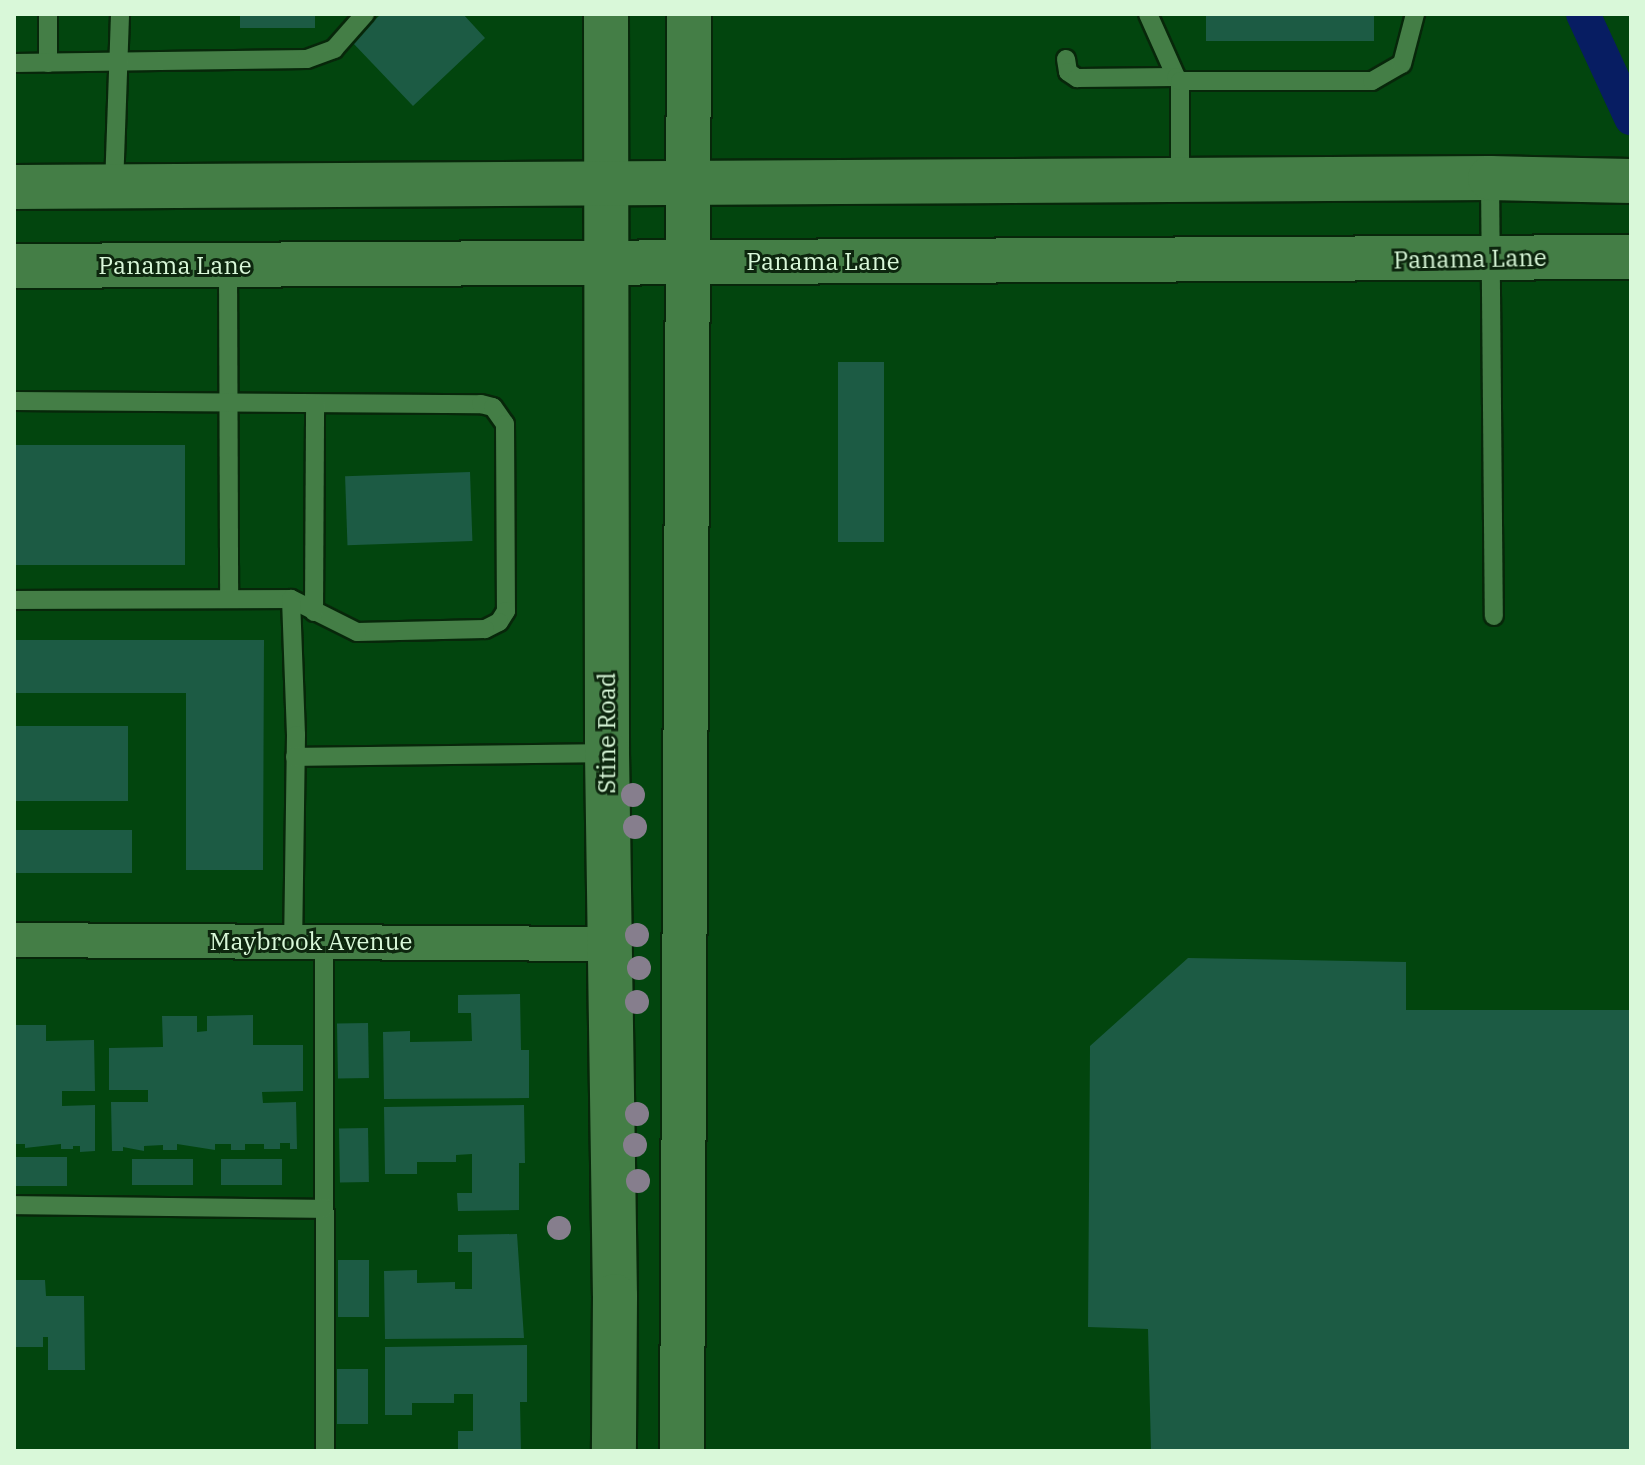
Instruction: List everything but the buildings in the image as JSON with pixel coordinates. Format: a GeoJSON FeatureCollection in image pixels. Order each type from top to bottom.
{"type":"FeatureCollection","features":[{"type":"Feature","properties":{"kind":"main road","name":"Stine Road"},"geometry":{"type":"LineString","coordinates":[[606,14],[604,264],[614,1451]]}},
{"type":"Feature","properties":{"kind":"main road"},"geometry":{"type":"LineString","coordinates":[[682,1451],[689,14]]}},
{"type":"Feature","properties":{"kind":"main road"},"geometry":{"type":"LineString","coordinates":[[14,187],[1490,178],[1615,181]]}},
{"type":"Feature","properties":{"kind":"main road"},"geometry":{"type":"LineString","coordinates":[[14,201],[104,187]]}},
{"type":"Feature","properties":{"kind":"main road","name":"Panama Lane"},"geometry":{"type":"LineString","coordinates":[[14,266],[1620,257]]}},
{"type":"Feature","properties":{"kind":"main road"},"geometry":{"type":"LineString","coordinates":[[615,1296],[633,1451]]}},
{"type":"Feature","properties":{"kind":"street","name":"Maybrook Avenue"},"geometry":{"type":"LineString","coordinates":[[14,940],[608,944]]}},
{"type":"Feature","properties":{"kind":"lane"},"geometry":{"type":"LineString","coordinates":[[48,14],[48,63]]}},
{"type":"Feature","properties":{"kind":"lane"},"geometry":{"type":"LineString","coordinates":[[104,187],[119,63],[120,14]]}},
{"type":"Feature","properties":{"kind":"lane"},"geometry":{"type":"LineString","coordinates":[[14,63],[307,59],[334,49],[365,14]]}},
{"type":"Feature","properties":{"kind":"lane"},"geometry":{"type":"LineString","coordinates":[[1148,14],[1178,79],[1180,180]]}},
{"type":"Feature","properties":{"kind":"lane"},"geometry":{"type":"LineString","coordinates":[[1066,59],[1068,72],[1077,78],[1372,81],[1402,64],[1415,14]]}},
{"type":"Feature","properties":{"kind":"lane"},"geometry":{"type":"LineString","coordinates":[[1490,178],[1494,616]]}},
{"type":"Feature","properties":{"kind":"lane"},"geometry":{"type":"LineString","coordinates":[[228,265],[229,599]]}},
{"type":"Feature","properties":{"kind":"lane"},"geometry":{"type":"LineString","coordinates":[[14,401],[481,404],[500,414],[505,424],[506,611],[499,622],[485,629],[357,632],[291,599],[14,600]]}},
{"type":"Feature","properties":{"kind":"lane"},"geometry":{"type":"LineString","coordinates":[[314,612],[315,404]]}},
{"type":"Feature","properties":{"kind":"lane"},"geometry":{"type":"LineString","coordinates":[[291,599],[295,757],[324,1209],[325,1451]]}},
{"type":"Feature","properties":{"kind":"lane"},"geometry":{"type":"LineString","coordinates":[[295,757],[607,753]]}},
{"type":"Feature","properties":{"kind":"lane"},"geometry":{"type":"LineString","coordinates":[[14,1205],[324,1209]]}},
{"type":"Feature","properties":{"kind":"waterway"},"geometry":{"type":"LineString","coordinates":[[1583,14],[1631,118]]}}]}
